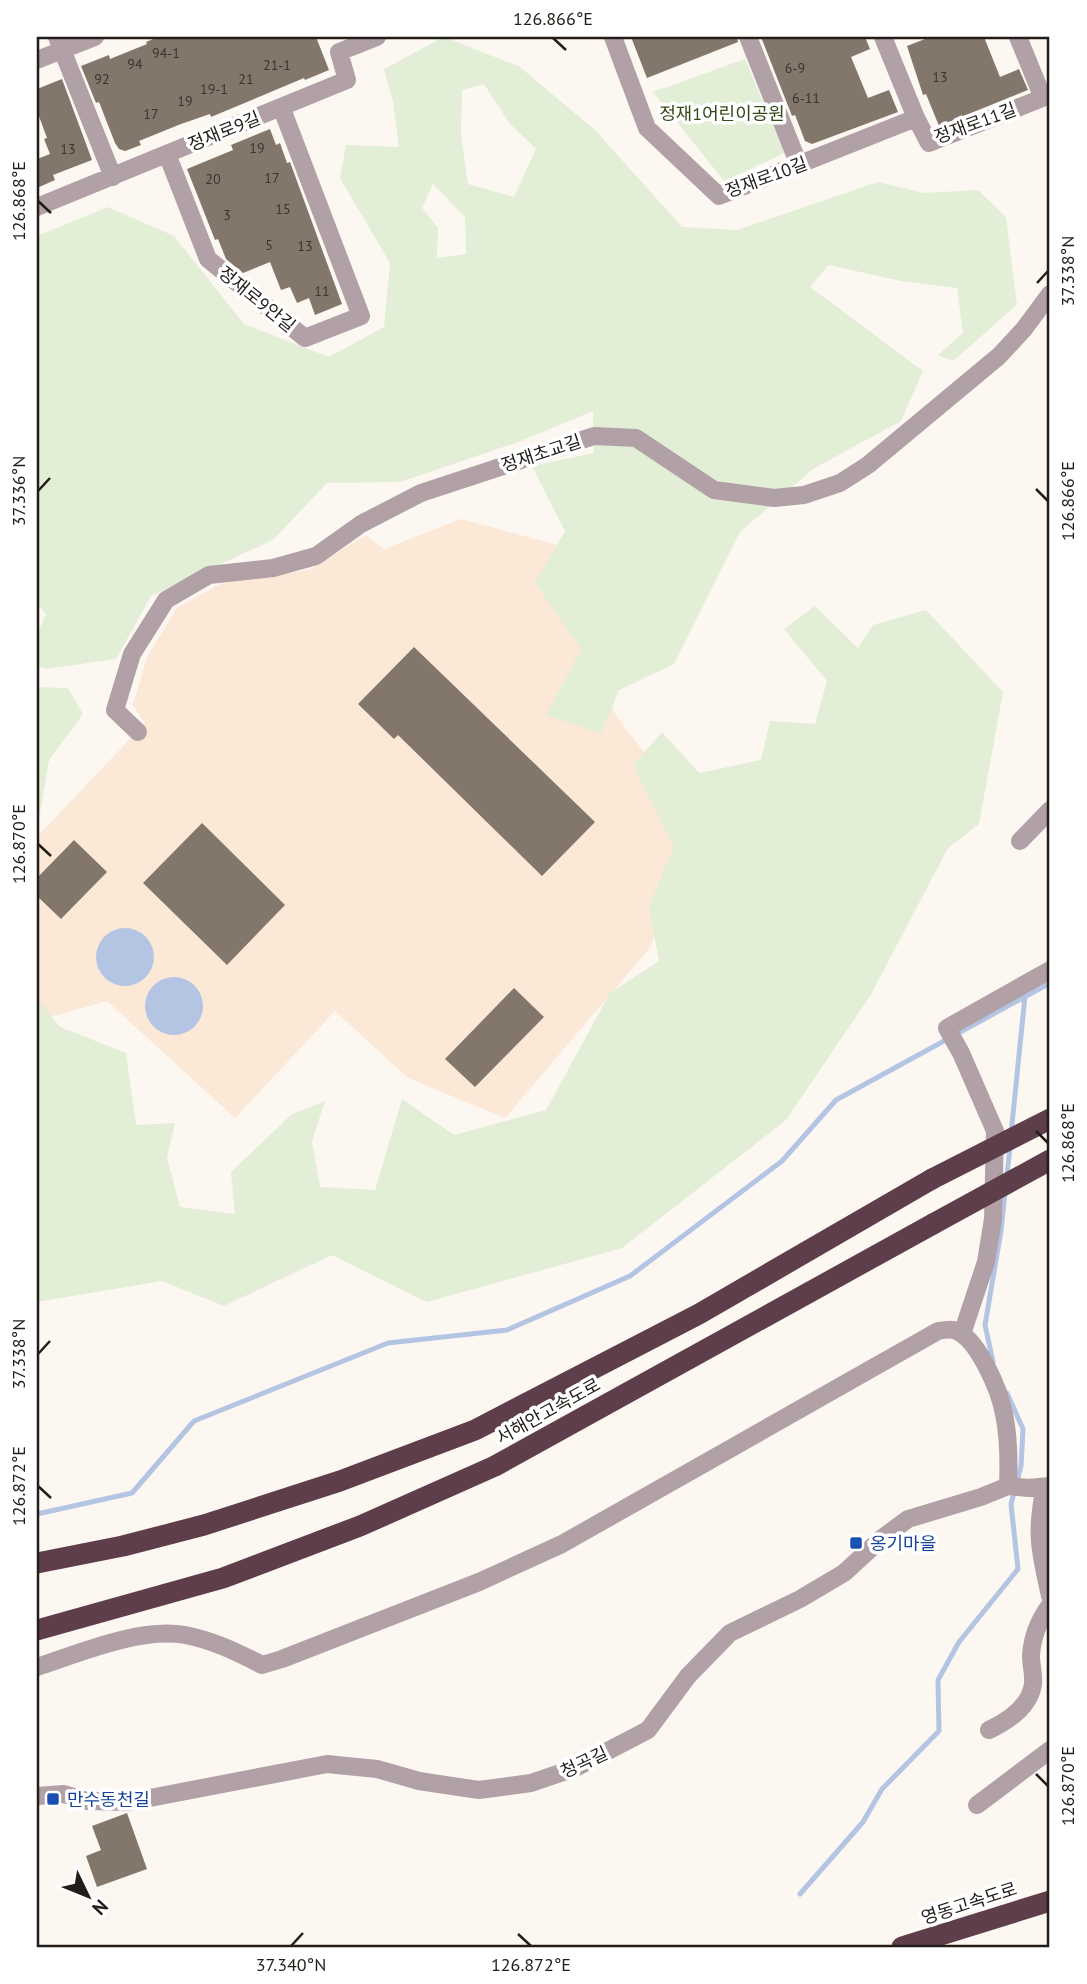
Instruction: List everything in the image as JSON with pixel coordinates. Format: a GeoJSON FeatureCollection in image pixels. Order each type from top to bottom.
{"type":"FeatureCollection","features":[{"type":"Feature","properties":{"kind":"highway","name":"서해안고속도로"},"geometry":{"type":"LineString","coordinates":[[37,1563],[123,1546],[204,1525],[340,1480],[475,1430],[699,1314],[932,1180],[1050,1119]]}},
{"type":"Feature","properties":{"kind":"highway","name":"서해안고속도로"},"geometry":{"type":"LineString","coordinates":[[37,1630],[223,1578],[360,1526],[495,1466],[1050,1160]]}},
{"type":"Feature","properties":{"kind":"highway","name":"영동고속도로"},"geometry":{"type":"LineString","coordinates":[[902,1947],[1050,1901]]}},
{"type":"Feature","properties":{"kind":"street"},"geometry":{"type":"LineString","coordinates":[[37,60],[60,44],[95,37]]}},
{"type":"Feature","properties":{"kind":"street","name":"정재로9길"},"geometry":{"type":"LineString","coordinates":[[37,207],[347,80],[336,44],[377,37]]}},
{"type":"Feature","properties":{"kind":"street","name":"정재로10길"},"geometry":{"type":"LineString","coordinates":[[613,37],[647,128],[719,196],[916,118]]}},
{"type":"Feature","properties":{"kind":"street"},"geometry":{"type":"LineString","coordinates":[[748,37],[799,165]]}},
{"type":"Feature","properties":{"kind":"street","name":"정재로11길"},"geometry":{"type":"LineString","coordinates":[[883,37],[929,143],[1047,97]]}},
{"type":"Feature","properties":{"kind":"street"},"geometry":{"type":"LineString","coordinates":[[1018,37],[1047,97]]}},
{"type":"Feature","properties":{"kind":"street"},"geometry":{"type":"LineString","coordinates":[[60,44],[113,177]]}},
{"type":"Feature","properties":{"kind":"street","name":"정재로9안길"},"geometry":{"type":"LineString","coordinates":[[167,154],[208,260],[305,338],[361,316],[282,108]]}},
{"type":"Feature","properties":{"kind":"street","name":"정재초교길"},"geometry":{"type":"LineString","coordinates":[[138,732],[115,710],[132,654],[166,600],[209,575],[273,568],[316,556],[361,524],[421,493],[594,436],[636,438],[714,490],[774,498],[804,495],[840,483],[868,465],[999,356],[1024,329],[1050,294]]}},
{"type":"Feature","properties":{"kind":"street"},"geometry":{"type":"LineString","coordinates":[[1020,841],[1050,810]]}},
{"type":"Feature","properties":{"kind":"street"},"geometry":{"type":"LineString","coordinates":[[962,1334],[986,1262],[993,1219],[995,1131],[961,1053],[947,1028],[1050,970]]}},
{"type":"Feature","properties":{"kind":"street"},"geometry":{"type":"LineString","coordinates":[[37,1667],[124,1641],[182,1634],[210,1641],[262,1665],[282,1659],[479,1582],[562,1544],[938,1331],[949,1330],[962,1334],[987,1366],[1004,1411],[1008,1486]]}},
{"type":"Feature","properties":{"kind":"street","name":"청곡길"},"geometry":{"type":"LineString","coordinates":[[37,1796],[64,1794],[87,1801],[129,1802],[327,1764],[377,1769],[419,1781],[479,1790],[531,1783],[575,1769],[648,1730],[688,1676],[730,1633],[844,1573],[881,1539],[908,1519],[1008,1486],[1048,1486]]}},
{"type":"Feature","properties":{"kind":"street"},"geometry":{"type":"LineString","coordinates":[[1048,1486],[1039,1516],[1038,1534],[1050,1596]]}},
{"type":"Feature","properties":{"kind":"street"},"geometry":{"type":"LineString","coordinates":[[989,1730],[1013,1716],[1029,1696],[1033,1685],[1033,1642],[1037,1627],[1050,1605]]}},
{"type":"Feature","properties":{"kind":"street"},"geometry":{"type":"LineString","coordinates":[[977,1805],[1050,1750]]}},
{"type":"Feature","properties":{"kind":"shaded area"},"geometry":{"type":"Polygon","coordinates":[[[461,519],[576,550],[598,671],[615,714],[658,771],[683,871],[649,949],[505,1118],[408,1078],[335,1011],[235,1118],[107,1001],[50,1017],[37,1002],[37,837],[145,723],[133,705],[147,657],[177,608],[222,583],[309,570],[366,535],[384,549],[461,519]]]}},
{"type":"Feature","properties":{"kind":"green space"},"geometry":{"type":"Polygon","coordinates":[[[444,37],[520,67],[596,131],[682,227],[737,230],[878,182],[924,193],[978,190],[1006,217],[1017,305],[953,361],[938,355],[963,333],[957,288],[901,281],[829,265],[810,287],[923,371],[901,421],[813,469],[740,532],[674,664],[619,690],[601,734],[546,715],[581,649],[535,583],[565,531],[532,466],[594,453],[593,411],[521,441],[400,482],[327,483],[273,540],[151,596],[116,659],[46,669],[37,666],[37,635],[46,614],[37,604],[37,236],[108,207],[174,236],[244,324],[329,357],[384,327],[390,263],[340,178],[346,145],[399,147],[393,102],[384,69],[444,37]],[[484,84],[462,90],[461,136],[468,184],[514,197],[536,149],[510,124],[484,84]],[[433,184],[422,208],[438,228],[437,258],[466,254],[465,217],[433,184]]]}},
{"type":"Feature","properties":{"kind":"green space","name":"정재1어린이공원"},"geometry":{"type":"Polygon","coordinates":[[[745,59],[785,153],[724,181],[653,92],[745,59]]]}},
{"type":"Feature","properties":{"kind":"green space"},"geometry":{"type":"Polygon","coordinates":[[[815,606],[858,648],[873,625],[926,610],[1003,692],[979,824],[948,848],[870,996],[786,1120],[622,1248],[427,1302],[332,1255],[224,1306],[162,1281],[37,1302],[37,998],[60,1027],[126,1053],[136,1125],[175,1123],[167,1158],[180,1207],[235,1214],[231,1172],[292,1114],[325,1101],[312,1141],[320,1187],[375,1190],[402,1099],[454,1135],[546,1110],[610,993],[659,961],[649,907],[674,846],[633,765],[662,732],[699,773],[761,760],[770,721],[815,724],[827,681],[784,629],[815,606]]]}},
{"type":"Feature","properties":{"kind":"green space"},"geometry":{"type":"Polygon","coordinates":[[[37,687],[68,688],[83,714],[49,760],[40,813],[37,817],[37,687]]]}},
{"type":"Feature","properties":{"kind":"water"},"geometry":{"type":"Polygon","coordinates":[[[119,928],[131,928],[146,936],[154,951],[154,963],[146,978],[131,986],[119,986],[104,978],[96,963],[96,951],[104,936],[119,928]]]}},
{"type":"Feature","properties":{"kind":"water"},"geometry":{"type":"Polygon","coordinates":[[[168,977],[180,977],[195,985],[203,1000],[203,1012],[195,1027],[180,1035],[168,1035],[153,1027],[145,1012],[145,1000],[153,985],[168,977]]]}},
{"type":"Feature","properties":{"kind":"building"},"geometry":{"type":"Polygon","coordinates":[[[158,37],[316,37],[329,70],[211,117],[210,114],[181,124],[139,141],[141,145],[125,151],[119,149],[115,143],[81,66],[109,55],[110,59],[158,37]]]}},
{"type":"Feature","properties":{"kind":"building"},"geometry":{"type":"Polygon","coordinates":[[[631,37],[737,37],[738,42],[647,78],[631,37]]]}},
{"type":"Feature","properties":{"kind":"building"},"geometry":{"type":"Polygon","coordinates":[[[761,37],[865,37],[870,49],[851,57],[868,98],[889,90],[898,112],[812,144],[805,141],[795,115],[792,116],[761,37]]]}},
{"type":"Feature","properties":{"kind":"building"},"geometry":{"type":"Polygon","coordinates":[[[930,37],[984,37],[1000,77],[1019,69],[1028,90],[939,126],[926,94],[923,95],[907,46],[930,37]]]}},
{"type":"Feature","properties":{"kind":"building"},"geometry":{"type":"Polygon","coordinates":[[[62,79],[92,160],[53,175],[55,180],[37,188],[37,159],[50,154],[37,111],[37,89],[62,79]]]}},
{"type":"Feature","properties":{"kind":"building"},"geometry":{"type":"Polygon","coordinates":[[[270,129],[276,145],[280,143],[287,163],[290,162],[342,304],[315,315],[309,298],[297,303],[290,287],[281,290],[270,262],[243,273],[226,259],[218,239],[215,240],[187,169],[233,150],[231,145],[270,129]]]}},
{"type":"Feature","properties":{"kind":"building"},"geometry":{"type":"Polygon","coordinates":[[[414,647],[595,822],[542,876],[398,735],[394,739],[358,704],[414,647]]]}},
{"type":"Feature","properties":{"kind":"building"},"geometry":{"type":"Polygon","coordinates":[[[202,823],[285,905],[227,965],[143,883],[202,823]]]}},
{"type":"Feature","properties":{"kind":"building"},"geometry":{"type":"Polygon","coordinates":[[[74,840],[107,872],[61,919],[37,896],[37,878],[74,840]]]}},
{"type":"Feature","properties":{"kind":"building"},"geometry":{"type":"Polygon","coordinates":[[[514,988],[544,1017],[475,1087],[445,1059],[514,988]]]}},
{"type":"Feature","properties":{"kind":"building"},"geometry":{"type":"Polygon","coordinates":[[[127,1813],[147,1869],[97,1887],[86,1856],[101,1850],[92,1826],[127,1813]]]}},
{"type":"Feature","properties":{"kind":"waterway"},"geometry":{"type":"LineString","coordinates":[[37,1514],[132,1493],[194,1421],[388,1343],[507,1330],[630,1276],[782,1161],[836,1100],[1050,983]]}},
{"type":"Feature","properties":{"kind":"waterway"},"geometry":{"type":"LineString","coordinates":[[1011,1134],[1025,996]]}},
{"type":"Feature","properties":{"kind":"waterway"},"geometry":{"type":"LineString","coordinates":[[1007,1175],[1010,1147]]}},
{"type":"Feature","properties":{"kind":"waterway"},"geometry":{"type":"LineString","coordinates":[[993,1362],[985,1325],[1005,1192]]}},
{"type":"Feature","properties":{"kind":"waterway"},"geometry":{"type":"LineString","coordinates":[[800,1894],[863,1822],[882,1789],[939,1731],[938,1680],[959,1642],[1018,1569],[1011,1504],[1021,1466],[1023,1429],[1007,1393]]}},
{"type":"Feature","properties":{"kind":"place","name":"옹기마을"},"geometry":{"type":"Point","coordinates":[856,1543]}},
{"type":"Feature","properties":{"kind":"place","name":"만수동천길"},"geometry":{"type":"Point","coordinates":[53,1799]}}]}
